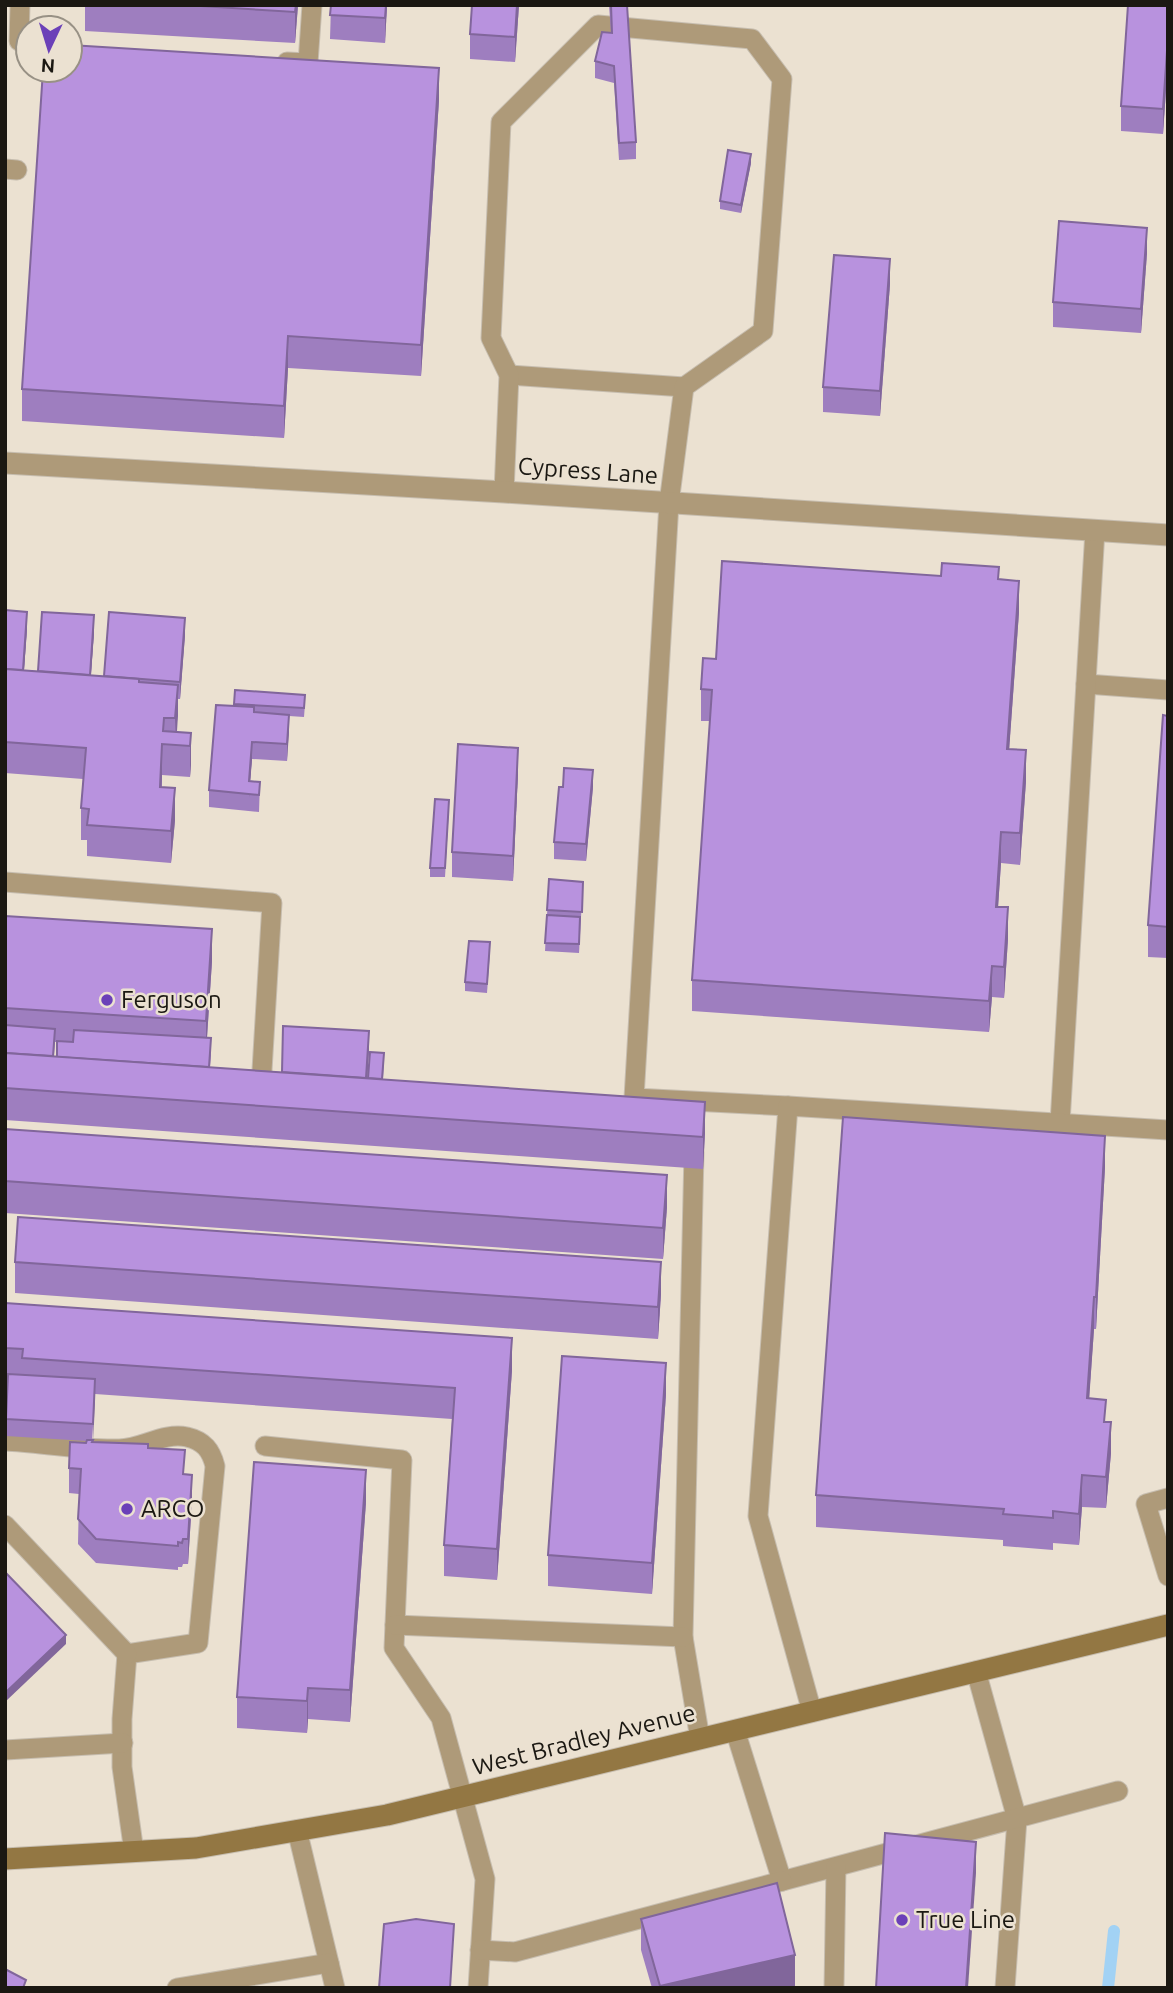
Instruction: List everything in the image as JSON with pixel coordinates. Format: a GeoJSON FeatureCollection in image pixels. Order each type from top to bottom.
{"type":"FeatureCollection","features":[{"type":"Feature","properties":{"kind":"main road","name":"West Bradley Avenue"},"geometry":{"type":"LineString","coordinates":[[5,1859],[196,1848],[387,1815],[1168,1625]]}},
{"type":"Feature","properties":{"kind":"street","name":"Cypress Lane"},"geometry":{"type":"LineString","coordinates":[[5,463],[1168,535]]}},
{"type":"Feature","properties":{"kind":"lane"},"geometry":{"type":"LineString","coordinates":[[268,60],[308,63],[312,5]]}},
{"type":"Feature","properties":{"kind":"lane"},"geometry":{"type":"LineString","coordinates":[[504,492],[509,376],[491,338],[501,122],[598,24],[752,39],[782,79],[763,331],[684,387],[509,376]]}},
{"type":"Feature","properties":{"kind":"lane"},"geometry":{"type":"LineString","coordinates":[[684,387],[669,503],[634,1098],[1168,1130]]}},
{"type":"Feature","properties":{"kind":"lane"},"geometry":{"type":"LineString","coordinates":[[1060,1123],[1095,530]]}},
{"type":"Feature","properties":{"kind":"lane"},"geometry":{"type":"LineString","coordinates":[[1086,684],[1168,690]]}},
{"type":"Feature","properties":{"kind":"lane"},"geometry":{"type":"LineString","coordinates":[[5,882],[272,903],[261,1087]]}},
{"type":"Feature","properties":{"kind":"lane"},"geometry":{"type":"LineString","coordinates":[[788,1106],[758,1516],[812,1712]]}},
{"type":"Feature","properties":{"kind":"lane"},"geometry":{"type":"LineString","coordinates":[[694,1152],[683,1637],[699,1739]]}},
{"type":"Feature","properties":{"kind":"lane"},"geometry":{"type":"LineString","coordinates":[[5,1441],[121,1450],[161,1438],[186,1437],[206,1446],[212,1454],[215,1466],[198,1643],[127,1654]]}},
{"type":"Feature","properties":{"kind":"lane"},"geometry":{"type":"LineString","coordinates":[[265,1446],[402,1460],[394,1648],[441,1718],[485,1879],[478,1988]]}},
{"type":"Feature","properties":{"kind":"lane"},"geometry":{"type":"LineString","coordinates":[[1168,1498],[1146,1503],[1168,1576]]}},
{"type":"Feature","properties":{"kind":"lane"},"geometry":{"type":"LineString","coordinates":[[5,1525],[127,1654],[122,1768],[134,1852]]}},
{"type":"Feature","properties":{"kind":"lane"},"geometry":{"type":"LineString","coordinates":[[395,1625],[683,1637]]}},
{"type":"Feature","properties":{"kind":"lane"},"geometry":{"type":"LineString","coordinates":[[976,1671],[1017,1819],[1005,1988]]}},
{"type":"Feature","properties":{"kind":"lane"},"geometry":{"type":"LineString","coordinates":[[735,1730],[782,1881]]}},
{"type":"Feature","properties":{"kind":"lane"},"geometry":{"type":"LineString","coordinates":[[5,1749],[123,1743]]}},
{"type":"Feature","properties":{"kind":"lane"},"geometry":{"type":"LineString","coordinates":[[480,1950],[515,1952],[1118,1791]]}},
{"type":"Feature","properties":{"kind":"lane"},"geometry":{"type":"LineString","coordinates":[[297,1830],[335,1988]]}},
{"type":"Feature","properties":{"kind":"lane"},"geometry":{"type":"LineString","coordinates":[[834,1988],[836,1867]]}},
{"type":"Feature","properties":{"kind":"lane"},"geometry":{"type":"LineString","coordinates":[[177,1988],[329,1963]]}},
{"type":"Feature","properties":{"kind":"building"},"geometry":{"type":"Polygon","coordinates":[[[185,5],[296,5],[295,12],[185,5]]]}},
{"type":"Feature","properties":{"kind":"building"},"geometry":{"type":"Polygon","coordinates":[[[331,5],[386,5],[385,18],[330,15],[331,5]]]}},
{"type":"Feature","properties":{"kind":"building"},"geometry":{"type":"Polygon","coordinates":[[[472,5],[517,5],[515,37],[470,34],[472,5]]]}},
{"type":"Feature","properties":{"kind":"building"},"geometry":{"type":"Polygon","coordinates":[[[611,5],[627,5],[636,142],[619,143],[614,66],[595,61],[602,32],[612,33],[611,5]]]}},
{"type":"Feature","properties":{"kind":"building"},"geometry":{"type":"Polygon","coordinates":[[[1128,5],[1168,5],[1163,109],[1121,106],[1128,5]]]}},
{"type":"Feature","properties":{"kind":"building"},"geometry":{"type":"Polygon","coordinates":[[[84,46],[439,68],[421,345],[288,336],[284,406],[22,389],[42,84],[84,84],[84,46]]]}},
{"type":"Feature","properties":{"kind":"building"},"geometry":{"type":"Polygon","coordinates":[[[728,150],[751,154],[741,205],[720,201],[728,150]]]}},
{"type":"Feature","properties":{"kind":"building"},"geometry":{"type":"Polygon","coordinates":[[[1059,221],[1147,228],[1141,309],[1053,302],[1059,221]]]}},
{"type":"Feature","properties":{"kind":"building"},"geometry":{"type":"Polygon","coordinates":[[[834,255],[890,259],[880,391],[823,387],[834,255]]]}},
{"type":"Feature","properties":{"kind":"building"},"geometry":{"type":"Polygon","coordinates":[[[722,561],[941,576],[942,563],[999,567],[998,579],[1019,581],[1007,749],[1026,750],[1020,833],[1001,832],[996,907],[1008,907],[1004,967],[992,966],[989,1001],[692,980],[712,690],[701,689],[703,658],[716,659],[722,561]]]}},
{"type":"Feature","properties":{"kind":"building"},"geometry":{"type":"Polygon","coordinates":[[[5,610],[27,612],[23,670],[5,669],[5,610]]]}},
{"type":"Feature","properties":{"kind":"building"},"geometry":{"type":"Polygon","coordinates":[[[42,612],[94,615],[90,675],[38,671],[42,612]]]}},
{"type":"Feature","properties":{"kind":"building"},"geometry":{"type":"Polygon","coordinates":[[[109,612],[185,618],[180,682],[104,676],[109,612]]]}},
{"type":"Feature","properties":{"kind":"building"},"geometry":{"type":"Polygon","coordinates":[[[5,669],[139,679],[139,682],[178,685],[175,718],[164,718],[163,731],[191,733],[190,746],[162,744],[160,787],[175,788],[171,831],[87,825],[89,809],[81,808],[86,748],[5,742],[5,669]]]}},
{"type":"Feature","properties":{"kind":"building"},"geometry":{"type":"Polygon","coordinates":[[[235,690],[305,695],[304,708],[234,704],[235,690]]]}},
{"type":"Feature","properties":{"kind":"building"},"geometry":{"type":"Polygon","coordinates":[[[216,705],[254,707],[254,712],[289,715],[287,744],[252,742],[249,781],[260,782],[259,795],[209,790],[216,705]]]}},
{"type":"Feature","properties":{"kind":"building"},"geometry":{"type":"Polygon","coordinates":[[[1163,715],[1168,716],[1168,927],[1148,925],[1163,715]]]}},
{"type":"Feature","properties":{"kind":"building"},"geometry":{"type":"Polygon","coordinates":[[[458,744],[518,748],[513,856],[452,852],[458,744]]]}},
{"type":"Feature","properties":{"kind":"building"},"geometry":{"type":"Polygon","coordinates":[[[564,768],[593,770],[586,844],[554,842],[559,787],[563,787],[564,768]]]}},
{"type":"Feature","properties":{"kind":"building"},"geometry":{"type":"Polygon","coordinates":[[[435,799],[449,800],[445,868],[430,868],[435,799]]]}},
{"type":"Feature","properties":{"kind":"building"},"geometry":{"type":"Polygon","coordinates":[[[549,879],[583,882],[582,912],[547,910],[549,879]]]}},
{"type":"Feature","properties":{"kind":"building"},"geometry":{"type":"Polygon","coordinates":[[[547,915],[580,917],[579,944],[545,943],[547,915]]]}},
{"type":"Feature","properties":{"kind":"building","name":"Ferguson"},"geometry":{"type":"Polygon","coordinates":[[[5,916],[212,929],[206,1021],[5,1008],[5,916]]]}},
{"type":"Feature","properties":{"kind":"building"},"geometry":{"type":"Polygon","coordinates":[[[469,941],[490,942],[487,984],[465,982],[469,941]]]}},
{"type":"Feature","properties":{"kind":"building"},"geometry":{"type":"Polygon","coordinates":[[[5,1025],[55,1029],[53,1056],[5,1053],[5,1025]]]}},
{"type":"Feature","properties":{"kind":"building"},"geometry":{"type":"Polygon","coordinates":[[[283,1026],[369,1031],[366,1078],[282,1072],[283,1026]]]}},
{"type":"Feature","properties":{"kind":"building"},"geometry":{"type":"Polygon","coordinates":[[[74,1030],[211,1038],[209,1067],[57,1057],[57,1041],[73,1042],[74,1030]]]}},
{"type":"Feature","properties":{"kind":"building"},"geometry":{"type":"Polygon","coordinates":[[[370,1052],[384,1053],[382,1079],[368,1078],[370,1052]]]}},
{"type":"Feature","properties":{"kind":"building"},"geometry":{"type":"Polygon","coordinates":[[[5,1053],[705,1102],[703,1137],[5,1088],[5,1053]]]}},
{"type":"Feature","properties":{"kind":"building"},"geometry":{"type":"Polygon","coordinates":[[[843,1117],[1105,1136],[1087,1398],[1106,1400],[1104,1422],[1111,1422],[1106,1477],[1082,1475],[1079,1514],[1053,1511],[1053,1518],[1003,1514],[1004,1509],[816,1495],[843,1117]]]}},
{"type":"Feature","properties":{"kind":"building"},"geometry":{"type":"Polygon","coordinates":[[[5,1129],[667,1175],[663,1228],[5,1181],[5,1129]]]}},
{"type":"Feature","properties":{"kind":"building"},"geometry":{"type":"Polygon","coordinates":[[[18,1217],[661,1262],[658,1307],[15,1262],[18,1217]]]}},
{"type":"Feature","properties":{"kind":"building"},"geometry":{"type":"Polygon","coordinates":[[[5,1303],[512,1338],[497,1549],[444,1545],[455,1388],[22,1358],[23,1349],[5,1348],[5,1303]]]}},
{"type":"Feature","properties":{"kind":"building"},"geometry":{"type":"Polygon","coordinates":[[[562,1356],[666,1363],[652,1563],[548,1555],[562,1356]]]}},
{"type":"Feature","properties":{"kind":"building"},"geometry":{"type":"Polygon","coordinates":[[[8,1374],[95,1379],[93,1424],[6,1419],[8,1374]]]}},
{"type":"Feature","properties":{"kind":"building"},"geometry":{"type":"Polygon","coordinates":[[[87,1440],[148,1444],[148,1448],[185,1450],[183,1474],[192,1475],[188,1539],[183,1539],[182,1543],[178,1542],[178,1546],[96,1539],[78,1519],[81,1469],[69,1468],[70,1442],[86,1443],[87,1440]]]}},
{"type":"Feature","properties":{"kind":"building"},"geometry":{"type":"Polygon","coordinates":[[[254,1462],[366,1470],[350,1690],[308,1688],[307,1701],[237,1697],[254,1462]]]}},
{"type":"Feature","properties":{"kind":"building"},"geometry":{"type":"Polygon","coordinates":[[[5,1572],[66,1635],[5,1693],[5,1572]]]}},
{"type":"Feature","properties":{"kind":"building"},"geometry":{"type":"Polygon","coordinates":[[[885,1833],[976,1842],[966,1988],[876,1988],[885,1833]]]}},
{"type":"Feature","properties":{"kind":"building"},"geometry":{"type":"Polygon","coordinates":[[[777,1883],[795,1955],[660,1986],[641,1919],[777,1883]]]}},
{"type":"Feature","properties":{"kind":"building"},"geometry":{"type":"Polygon","coordinates":[[[416,1919],[454,1924],[450,1988],[379,1988],[384,1924],[416,1919]]]}},
{"type":"Feature","properties":{"kind":"building"},"geometry":{"type":"Polygon","coordinates":[[[5,1969],[26,1980],[23,1988],[5,1988],[5,1969]]]}},
{"type":"Feature","properties":{"kind":"waterway"},"geometry":{"type":"LineString","coordinates":[[1108,1988],[1114,1931]]}},
{"type":"Feature","properties":{"kind":"place","name":"Ferguson"},"geometry":{"type":"Point","coordinates":[107,1000]}},
{"type":"Feature","properties":{"kind":"place","name":"ARCO"},"geometry":{"type":"Point","coordinates":[127,1509]}},
{"type":"Feature","properties":{"kind":"place","name":"True Line"},"geometry":{"type":"Point","coordinates":[902,1920]}}]}
